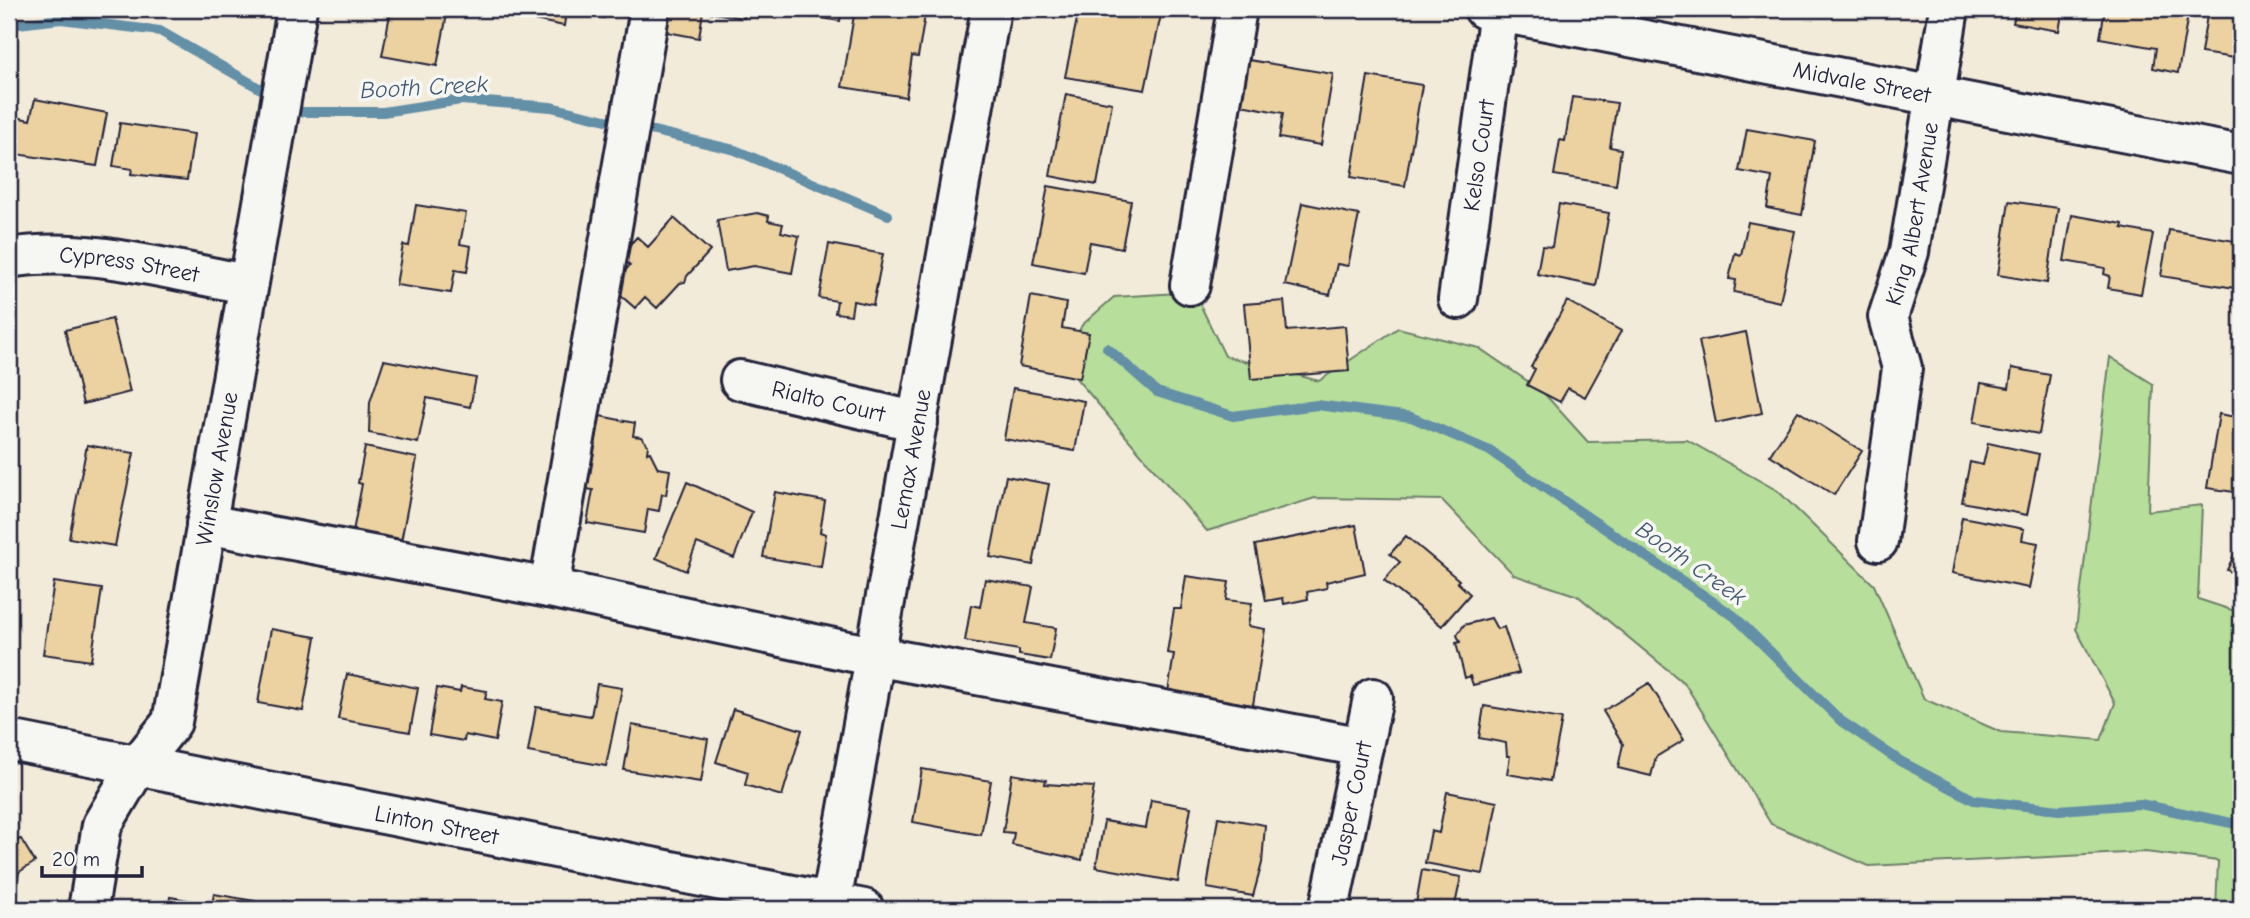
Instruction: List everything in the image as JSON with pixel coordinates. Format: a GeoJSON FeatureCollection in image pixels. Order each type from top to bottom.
{"type":"FeatureCollection","features":[{"type":"Feature","properties":{"kind":"street","name":"Winslow Avenue"},"geometry":{"type":"LineString","coordinates":[[88,909],[102,825],[137,766],[172,722],[297,9]]}},
{"type":"Feature","properties":{"kind":"street"},"geometry":{"type":"LineString","coordinates":[[549,588],[650,9]]}},
{"type":"Feature","properties":{"kind":"street","name":"Lemax Avenue"},"geometry":{"type":"LineString","coordinates":[[842,907],[876,656],[991,9]]}},
{"type":"Feature","properties":{"kind":"street"},"geometry":{"type":"LineString","coordinates":[[1191,285],[1237,9]]}},
{"type":"Feature","properties":{"kind":"street","name":"King Albert Avenue"},"geometry":{"type":"LineString","coordinates":[[1878,541],[1902,368],[1888,317],[1909,251],[1949,9]]}},
{"type":"Feature","properties":{"kind":"street","name":"Midvale Street"},"geometry":{"type":"LineString","coordinates":[[1492,10],[2241,155]]}},
{"type":"Feature","properties":{"kind":"street","name":"Kelso Court"},"geometry":{"type":"LineString","coordinates":[[1458,299],[1492,10]]}},
{"type":"Feature","properties":{"kind":"street","name":"Cypress Street"},"geometry":{"type":"LineString","coordinates":[[9,258],[44,254],[102,258],[248,284]]}},
{"type":"Feature","properties":{"kind":"street","name":"Rialto Court"},"geometry":{"type":"LineString","coordinates":[[740,380],[918,422]]}},
{"type":"Feature","properties":{"kind":"street"},"geometry":{"type":"LineString","coordinates":[[206,524],[549,588],[876,656],[1363,747]]}},
{"type":"Feature","properties":{"kind":"street","name":"Jasper Court"},"geometry":{"type":"LineString","coordinates":[[1329,909],[1373,698]]}},
{"type":"Feature","properties":{"kind":"street","name":"Linton Street"},"geometry":{"type":"LineString","coordinates":[[9,740],[842,907]]}},
{"type":"Feature","properties":{"kind":"green space"},"geometry":{"type":"Polygon","coordinates":[[[1194,292],[1225,356],[1319,381],[1398,328],[1479,348],[1542,391],[1588,442],[1687,440],[1778,491],[1874,585],[1924,699],[2001,732],[2101,740],[2115,703],[2076,629],[2110,357],[2153,384],[2148,511],[2202,505],[2198,599],[2241,613],[2241,909],[2216,909],[2218,861],[2145,852],[1869,866],[1771,824],[1685,684],[1578,596],[1514,575],[1442,500],[1315,498],[1207,531],[1063,363],[1082,325],[1114,297],[1194,292]]]}},
{"type":"Feature","properties":{"kind":"building"},"geometry":{"type":"Polygon","coordinates":[[[391,9],[448,9],[437,66],[382,56],[391,9]]]}},
{"type":"Feature","properties":{"kind":"building"},"geometry":{"type":"Polygon","coordinates":[[[520,9],[606,9],[604,18],[566,11],[564,26],[519,17],[520,9]]]}},
{"type":"Feature","properties":{"kind":"building"},"geometry":{"type":"Polygon","coordinates":[[[670,9],[746,9],[744,18],[703,11],[699,38],[667,32],[670,9]]]}},
{"type":"Feature","properties":{"kind":"building"},"geometry":{"type":"Polygon","coordinates":[[[768,9],[842,9],[840,21],[768,9]]]}},
{"type":"Feature","properties":{"kind":"building"},"geometry":{"type":"Polygon","coordinates":[[[855,9],[926,9],[918,57],[912,56],[906,97],[842,87],[855,9]]]}},
{"type":"Feature","properties":{"kind":"building"},"geometry":{"type":"Polygon","coordinates":[[[1079,9],[1113,13],[1113,9],[1162,10],[1145,90],[1065,77],[1079,9]]]}},
{"type":"Feature","properties":{"kind":"building"},"geometry":{"type":"Polygon","coordinates":[[[2016,9],[2063,9],[2059,31],[2013,23],[2016,9]]]}},
{"type":"Feature","properties":{"kind":"building"},"geometry":{"type":"Polygon","coordinates":[[[2105,9],[2189,9],[2178,73],[2153,68],[2156,48],[2100,38],[2105,9]]]}},
{"type":"Feature","properties":{"kind":"building"},"geometry":{"type":"Polygon","coordinates":[[[2208,9],[2241,11],[2241,59],[2201,53],[2208,9]]]}},
{"type":"Feature","properties":{"kind":"building"},"geometry":{"type":"Polygon","coordinates":[[[1249,60],[1333,74],[1321,145],[1279,138],[1283,113],[1241,105],[1249,60]]]}},
{"type":"Feature","properties":{"kind":"building"},"geometry":{"type":"Polygon","coordinates":[[[1368,76],[1422,85],[1405,186],[1351,177],[1368,76]]]}},
{"type":"Feature","properties":{"kind":"building"},"geometry":{"type":"Polygon","coordinates":[[[1066,94],[1112,103],[1097,185],[1050,176],[1066,94]]]}},
{"type":"Feature","properties":{"kind":"building"},"geometry":{"type":"Polygon","coordinates":[[[1572,97],[1617,103],[1610,147],[1621,149],[1616,185],[1554,175],[1560,140],[1565,141],[1572,97]]]}},
{"type":"Feature","properties":{"kind":"building"},"geometry":{"type":"Polygon","coordinates":[[[35,99],[107,113],[97,166],[9,153],[16,117],[30,120],[35,99]]]}},
{"type":"Feature","properties":{"kind":"building"},"geometry":{"type":"Polygon","coordinates":[[[120,123],[194,134],[187,180],[131,174],[132,169],[113,166],[120,123]]]}},
{"type":"Feature","properties":{"kind":"building"},"geometry":{"type":"Polygon","coordinates":[[[1747,129],[1815,141],[1802,215],[1767,208],[1772,177],[1739,171],[1747,129]]]}},
{"type":"Feature","properties":{"kind":"building"},"geometry":{"type":"Polygon","coordinates":[[[1048,186],[1131,201],[1122,248],[1090,242],[1084,273],[1033,263],[1048,186]]]}},
{"type":"Feature","properties":{"kind":"building"},"geometry":{"type":"Polygon","coordinates":[[[2009,201],[2058,208],[2047,283],[1998,275],[2009,201]]]}},
{"type":"Feature","properties":{"kind":"building"},"geometry":{"type":"Polygon","coordinates":[[[1302,203],[1359,215],[1348,266],[1337,264],[1330,295],[1285,285],[1302,203]]]}},
{"type":"Feature","properties":{"kind":"building"},"geometry":{"type":"Polygon","coordinates":[[[1559,204],[1609,213],[1596,286],[1537,274],[1542,246],[1552,247],[1559,204]]]}},
{"type":"Feature","properties":{"kind":"building"},"geometry":{"type":"Polygon","coordinates":[[[416,205],[466,213],[460,244],[471,246],[467,272],[455,270],[451,293],[396,285],[403,245],[409,246],[416,205]]]}},
{"type":"Feature","properties":{"kind":"building"},"geometry":{"type":"Polygon","coordinates":[[[757,213],[769,216],[768,221],[783,224],[781,232],[799,236],[792,273],[754,266],[726,271],[717,220],[757,213]]]}},
{"type":"Feature","properties":{"kind":"building"},"geometry":{"type":"Polygon","coordinates":[[[2072,215],[2123,224],[2122,228],[2153,234],[2141,294],[2108,288],[2110,276],[2104,274],[2105,268],[2064,261],[2072,215]]]}},
{"type":"Feature","properties":{"kind":"building"},"geometry":{"type":"Polygon","coordinates":[[[674,218],[710,251],[687,276],[685,282],[680,283],[657,308],[645,297],[635,308],[619,294],[622,275],[630,265],[619,256],[637,237],[648,247],[674,218]]]}},
{"type":"Feature","properties":{"kind":"building"},"geometry":{"type":"Polygon","coordinates":[[[1748,222],[1795,231],[1780,302],[1734,292],[1736,280],[1729,279],[1735,253],[1741,255],[1748,222]]]}},
{"type":"Feature","properties":{"kind":"building"},"geometry":{"type":"Polygon","coordinates":[[[2169,230],[2241,242],[2241,289],[2161,276],[2169,230]]]}},
{"type":"Feature","properties":{"kind":"building"},"geometry":{"type":"Polygon","coordinates":[[[829,244],[883,254],[873,305],[853,301],[851,315],[835,313],[837,301],[819,298],[829,244]]]}},
{"type":"Feature","properties":{"kind":"building"},"geometry":{"type":"Polygon","coordinates":[[[1031,296],[1066,303],[1062,328],[1089,333],[1080,378],[1019,366],[1031,296]]]}},
{"type":"Feature","properties":{"kind":"building"},"geometry":{"type":"Polygon","coordinates":[[[1284,301],[1287,331],[1345,326],[1349,371],[1251,379],[1244,304],[1284,301]]]}},
{"type":"Feature","properties":{"kind":"building"},"geometry":{"type":"Polygon","coordinates":[[[1567,301],[1621,331],[1585,397],[1568,388],[1560,402],[1527,385],[1535,369],[1531,367],[1567,301]]]}},
{"type":"Feature","properties":{"kind":"building"},"geometry":{"type":"Polygon","coordinates":[[[112,319],[130,392],[83,404],[65,330],[112,319]]]}},
{"type":"Feature","properties":{"kind":"building"},"geometry":{"type":"Polygon","coordinates":[[[1746,332],[1762,413],[1716,423],[1699,341],[1746,332]]]}},
{"type":"Feature","properties":{"kind":"building"},"geometry":{"type":"Polygon","coordinates":[[[384,360],[476,378],[470,407],[427,398],[418,443],[369,433],[370,402],[384,360]]]}},
{"type":"Feature","properties":{"kind":"building"},"geometry":{"type":"Polygon","coordinates":[[[2012,368],[2050,375],[2039,434],[1974,422],[1981,383],[2009,388],[2012,368]]]}},
{"type":"Feature","properties":{"kind":"building"},"geometry":{"type":"Polygon","coordinates":[[[1013,388],[1084,401],[1075,451],[1004,439],[1013,388]]]}},
{"type":"Feature","properties":{"kind":"building"},"geometry":{"type":"Polygon","coordinates":[[[1798,411],[1862,451],[1834,495],[1770,455],[1798,411]]]}},
{"type":"Feature","properties":{"kind":"building"},"geometry":{"type":"Polygon","coordinates":[[[2219,414],[2241,418],[2241,493],[2207,488],[2219,414]]]}},
{"type":"Feature","properties":{"kind":"building"},"geometry":{"type":"Polygon","coordinates":[[[600,416],[635,423],[633,436],[641,437],[648,445],[647,453],[650,452],[658,468],[670,470],[666,495],[662,494],[659,511],[648,509],[644,533],[587,523],[593,490],[587,489],[600,416]]]}},
{"type":"Feature","properties":{"kind":"building"},"geometry":{"type":"Polygon","coordinates":[[[1988,443],[2039,454],[2027,515],[1962,502],[1970,462],[1983,465],[1988,443]]]}},
{"type":"Feature","properties":{"kind":"building"},"geometry":{"type":"Polygon","coordinates":[[[87,445],[134,453],[115,546],[69,538],[87,445]]]}},
{"type":"Feature","properties":{"kind":"building"},"geometry":{"type":"Polygon","coordinates":[[[365,447],[417,458],[400,547],[352,537],[362,484],[358,483],[365,447]]]}},
{"type":"Feature","properties":{"kind":"building"},"geometry":{"type":"Polygon","coordinates":[[[1006,476],[1049,484],[1033,565],[990,557],[1006,476]]]}},
{"type":"Feature","properties":{"kind":"building"},"geometry":{"type":"Polygon","coordinates":[[[687,482],[752,512],[734,558],[697,543],[686,571],[656,558],[687,482]]]}},
{"type":"Feature","properties":{"kind":"building"},"geometry":{"type":"Polygon","coordinates":[[[775,492],[825,501],[820,532],[826,534],[821,567],[763,557],[775,492]]]}},
{"type":"Feature","properties":{"kind":"building"},"geometry":{"type":"Polygon","coordinates":[[[1962,517],[2024,529],[2022,540],[2038,543],[2029,588],[1952,573],[1962,517]]]}},
{"type":"Feature","properties":{"kind":"building"},"geometry":{"type":"Polygon","coordinates":[[[1356,525],[1365,573],[1326,582],[1327,588],[1307,592],[1308,599],[1284,604],[1283,598],[1266,601],[1255,545],[1356,525]]]}},
{"type":"Feature","properties":{"kind":"building"},"geometry":{"type":"Polygon","coordinates":[[[1406,536],[1459,580],[1457,582],[1470,594],[1442,626],[1384,580],[1400,562],[1390,554],[1406,536]]]}},
{"type":"Feature","properties":{"kind":"building"},"geometry":{"type":"Polygon","coordinates":[[[2241,540],[2241,577],[2227,570],[2241,540]]]}},
{"type":"Feature","properties":{"kind":"building"},"geometry":{"type":"Polygon","coordinates":[[[1186,576],[1229,582],[1226,600],[1252,603],[1248,626],[1265,629],[1253,705],[1168,692],[1174,654],[1167,653],[1174,609],[1181,609],[1186,576]]]}},
{"type":"Feature","properties":{"kind":"building"},"geometry":{"type":"Polygon","coordinates":[[[985,579],[1033,587],[1026,623],[1056,628],[1050,660],[1019,655],[1019,650],[965,641],[971,605],[980,607],[985,579]]]}},
{"type":"Feature","properties":{"kind":"building"},"geometry":{"type":"Polygon","coordinates":[[[54,582],[102,589],[91,661],[43,654],[54,582]]]}},
{"type":"Feature","properties":{"kind":"building"},"geometry":{"type":"Polygon","coordinates":[[[1491,618],[1497,629],[1504,627],[1519,673],[1473,685],[1470,676],[1465,678],[1456,643],[1460,642],[1457,635],[1464,625],[1491,618]]]}},
{"type":"Feature","properties":{"kind":"building"},"geometry":{"type":"Polygon","coordinates":[[[271,629],[316,637],[303,711],[258,703],[271,629]]]}},
{"type":"Feature","properties":{"kind":"building"},"geometry":{"type":"Polygon","coordinates":[[[347,674],[418,688],[410,732],[338,719],[347,674]]]}},
{"type":"Feature","properties":{"kind":"building"},"geometry":{"type":"Polygon","coordinates":[[[1649,683],[1684,740],[1656,757],[1651,776],[1618,768],[1623,744],[1603,711],[1649,683]]]}},
{"type":"Feature","properties":{"kind":"building"},"geometry":{"type":"Polygon","coordinates":[[[597,684],[622,688],[606,766],[528,752],[536,707],[591,716],[597,684]]]}},
{"type":"Feature","properties":{"kind":"building"},"geometry":{"type":"Polygon","coordinates":[[[461,687],[487,691],[485,699],[502,702],[495,741],[465,735],[464,741],[429,735],[437,688],[460,692],[461,687]]]}},
{"type":"Feature","properties":{"kind":"building"},"geometry":{"type":"Polygon","coordinates":[[[1484,706],[1562,719],[1550,781],[1507,774],[1510,756],[1507,756],[1506,743],[1479,738],[1484,706]]]}},
{"type":"Feature","properties":{"kind":"building"},"geometry":{"type":"Polygon","coordinates":[[[733,709],[802,730],[782,796],[745,785],[748,772],[716,762],[733,709]]]}},
{"type":"Feature","properties":{"kind":"building"},"geometry":{"type":"Polygon","coordinates":[[[632,725],[708,739],[701,782],[624,770],[632,725]]]}},
{"type":"Feature","properties":{"kind":"building"},"geometry":{"type":"Polygon","coordinates":[[[922,769],[991,781],[981,835],[913,822],[922,769]]]}},
{"type":"Feature","properties":{"kind":"building"},"geometry":{"type":"Polygon","coordinates":[[[1012,774],[1046,780],[1045,784],[1094,787],[1082,860],[1012,845],[1014,833],[1003,832],[1012,774]]]}},
{"type":"Feature","properties":{"kind":"building"},"geometry":{"type":"Polygon","coordinates":[[[1447,792],[1497,802],[1483,874],[1425,863],[1431,831],[1439,833],[1447,792]]]}},
{"type":"Feature","properties":{"kind":"building"},"geometry":{"type":"Polygon","coordinates":[[[1151,800],[1191,807],[1178,882],[1096,867],[1104,821],[1146,828],[1151,800]]]}},
{"type":"Feature","properties":{"kind":"building"},"geometry":{"type":"Polygon","coordinates":[[[1218,817],[1265,825],[1262,863],[1253,896],[1207,888],[1218,817]]]}},
{"type":"Feature","properties":{"kind":"building"},"geometry":{"type":"Polygon","coordinates":[[[21,839],[35,862],[19,872],[13,909],[9,909],[9,842],[21,839]]]}},
{"type":"Feature","properties":{"kind":"building"},"geometry":{"type":"Polygon","coordinates":[[[1422,870],[1461,877],[1455,905],[1478,909],[1415,909],[1422,870]]]}},
{"type":"Feature","properties":{"kind":"building"},"geometry":{"type":"Polygon","coordinates":[[[214,894],[255,901],[254,909],[168,909],[170,897],[212,904],[214,894]]]}},
{"type":"Feature","properties":{"kind":"building"},"geometry":{"type":"Polygon","coordinates":[[[283,901],[331,909],[281,909],[283,901]]]}},
{"type":"Feature","properties":{"kind":"building"},"geometry":{"type":"Polygon","coordinates":[[[1670,902],[1716,909],[1669,909],[1670,902]]]}},
{"type":"Feature","properties":{"kind":"waterway","name":"Booth Creek"},"geometry":{"type":"LineString","coordinates":[[9,25],[61,19],[160,31],[273,96]]}},
{"type":"Feature","properties":{"kind":"waterway","name":"Booth Creek"},"geometry":{"type":"LineString","coordinates":[[289,106],[298,112],[383,112],[461,100],[551,107],[623,124]]}},
{"type":"Feature","properties":{"kind":"waterway","name":"Booth Creek"},"geometry":{"type":"LineString","coordinates":[[637,127],[735,150],[888,215]]}},
{"type":"Feature","properties":{"kind":"waterway","name":"Booth Creek"},"geometry":{"type":"LineString","coordinates":[[1107,348],[1157,392],[1233,416],[1317,405],[1411,417],[1490,451],[1734,616],[1841,721],[1900,761],[1974,800],[2059,810],[2140,804],[2241,825]]}}]}
